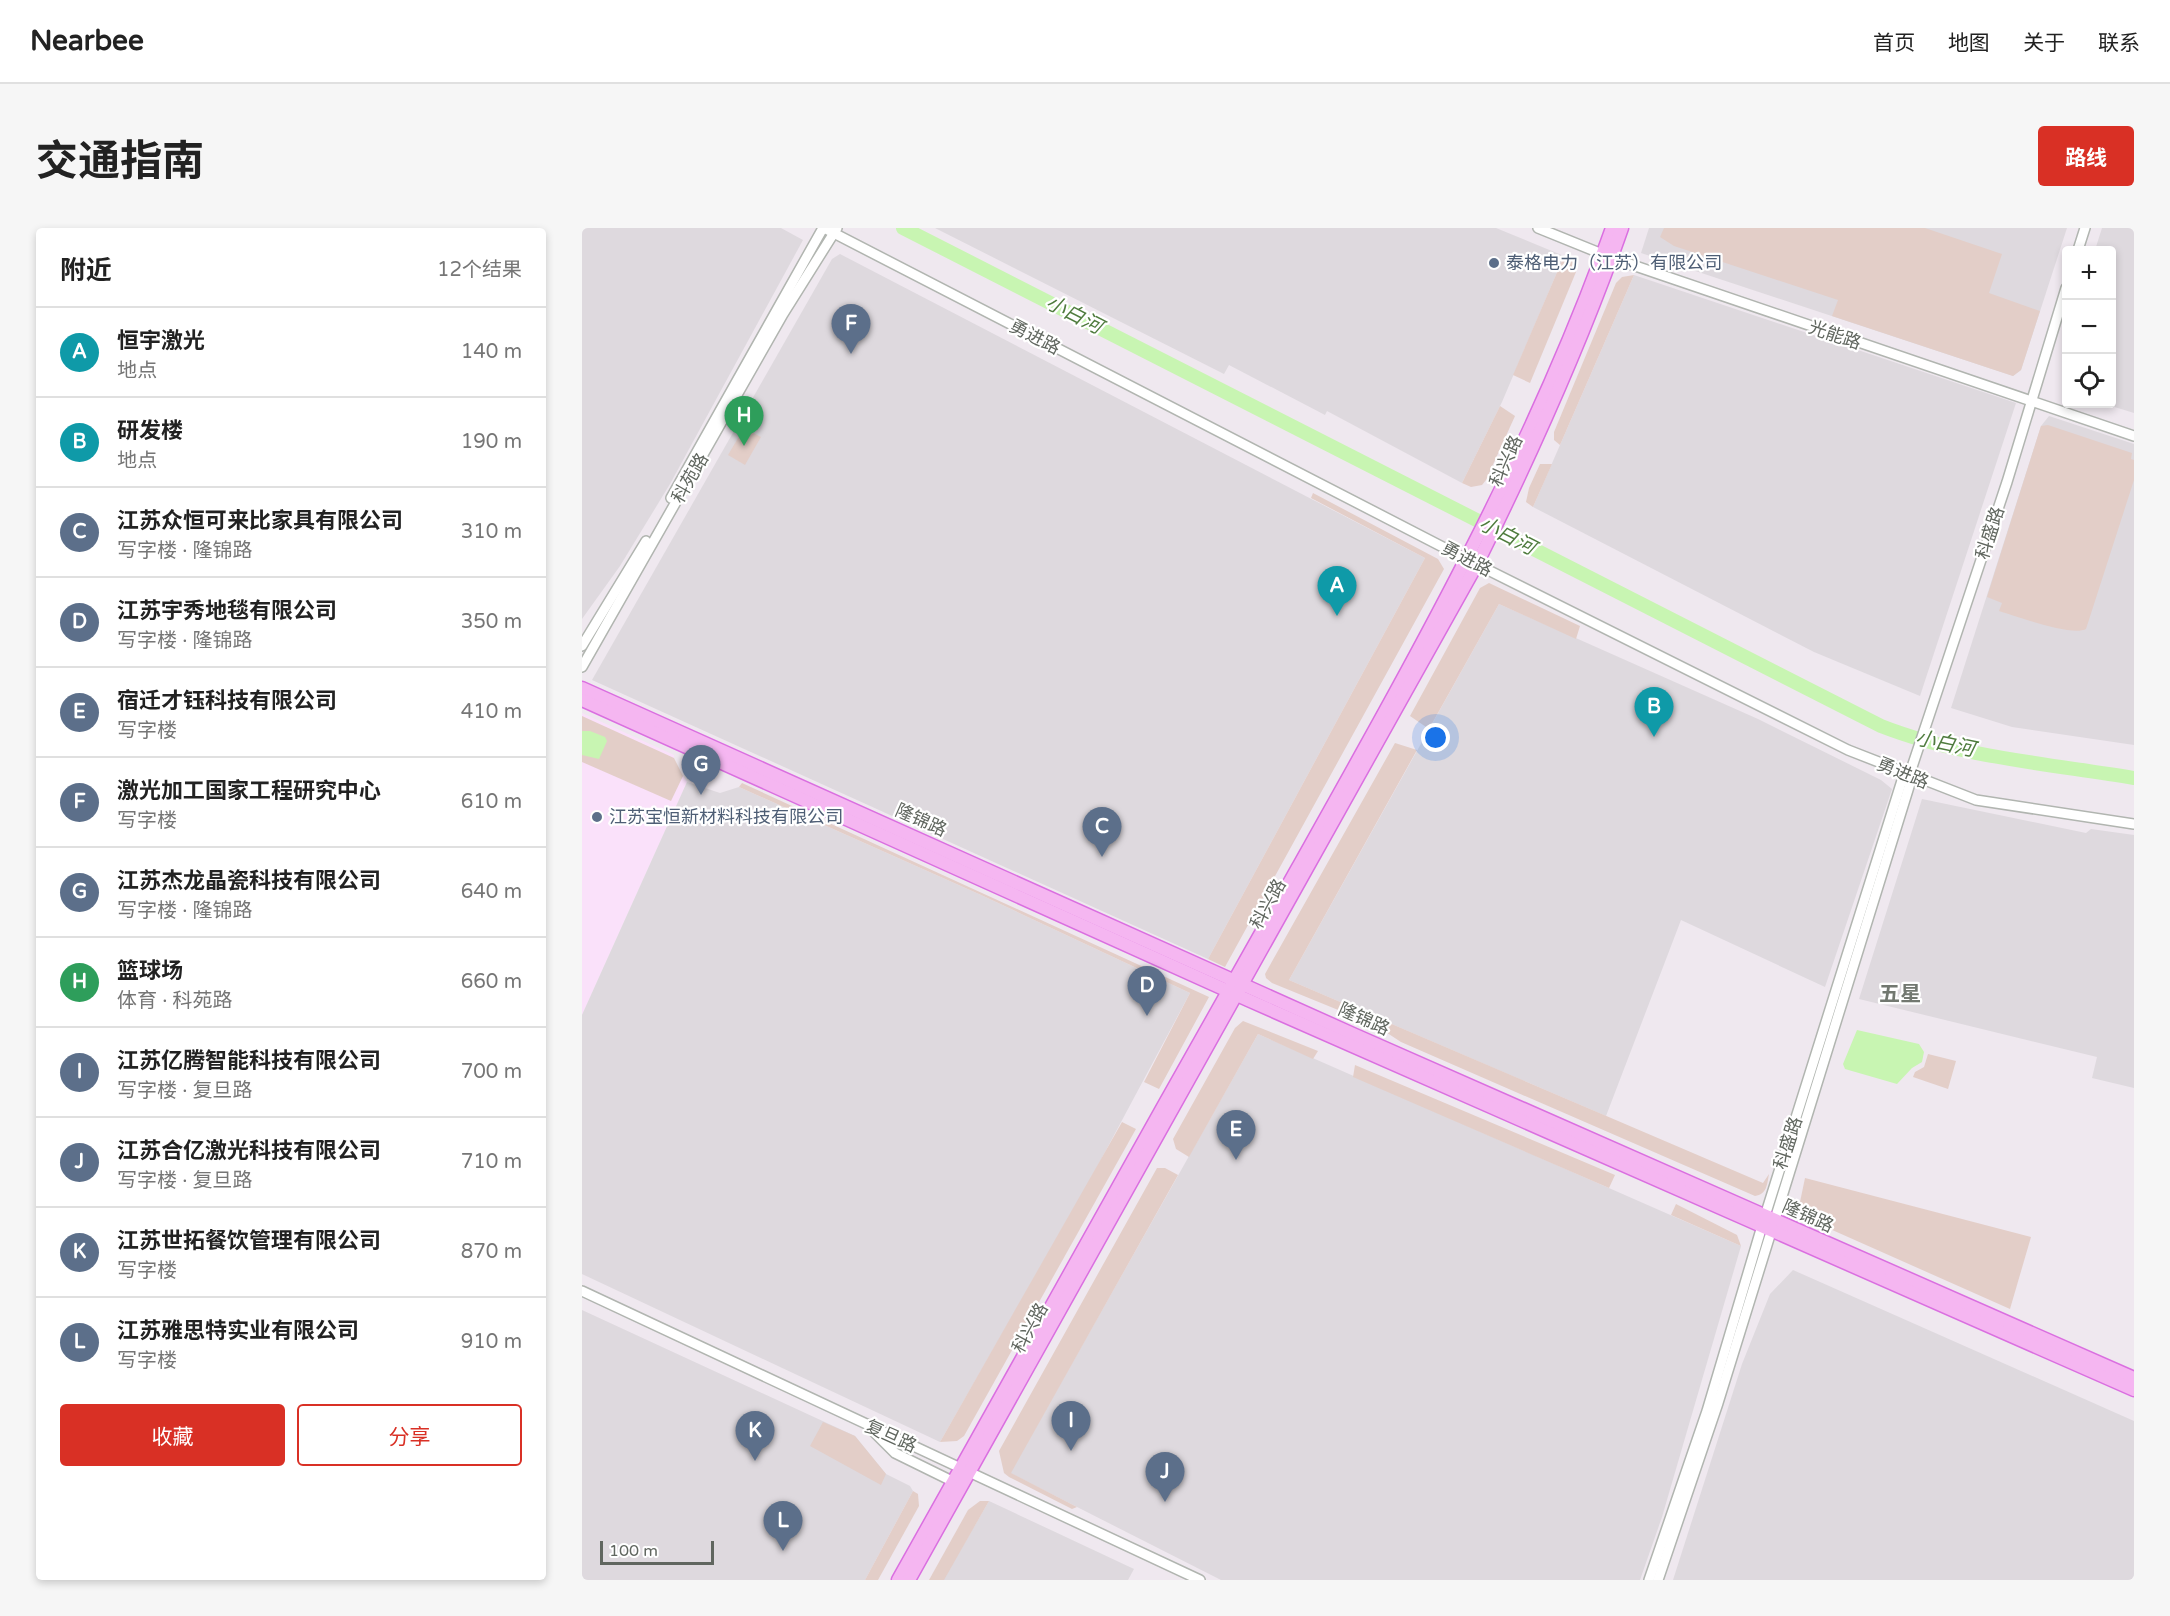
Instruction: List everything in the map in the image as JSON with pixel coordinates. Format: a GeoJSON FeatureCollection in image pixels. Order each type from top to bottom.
{"type":"FeatureCollection","features":[{"type":"Feature","properties":{"kind":"main road","name":"科兴路"},"geometry":{"type":"LineString","coordinates":[[1607,256],[1612,228]]}},
{"type":"Feature","properties":{"kind":"main road","name":"科兴路"},"geometry":{"type":"LineString","coordinates":[[909,1580],[965,1469],[1236,988],[1383,716],[1472,562],[1498,508],[1574,327],[1622,228]]}},
{"type":"Feature","properties":{"kind":"main road","name":"隆锦路"},"geometry":{"type":"LineString","coordinates":[[582,688],[1236,988]]}},
{"type":"Feature","properties":{"kind":"main road","name":"隆锦路"},"geometry":{"type":"LineString","coordinates":[[582,700],[1767,1223],[2134,1390]]}},
{"type":"Feature","properties":{"kind":"main road","name":"隆锦路"},"geometry":{"type":"LineString","coordinates":[[1767,1223],[2134,1378]]}},
{"type":"Feature","properties":{"kind":"main road","name":"科兴路"},"geometry":{"type":"LineString","coordinates":[[898,1580],[957,1484]]}},
{"type":"Feature","properties":{"kind":"street","name":"勇进路"},"geometry":{"type":"LineString","coordinates":[[823,228],[835,231],[1472,562],[1848,750],[1908,776],[1976,800],[2134,824]]}},
{"type":"Feature","properties":{"kind":"street","name":"科苑路"},"geometry":{"type":"LineString","coordinates":[[582,646],[655,526],[823,228]]}},
{"type":"Feature","properties":{"kind":"street","name":"光能路"},"geometry":{"type":"LineString","coordinates":[[1538,228],[1607,256],[2134,435]]}},
{"type":"Feature","properties":{"kind":"street"},"geometry":{"type":"LineString","coordinates":[[2079,246],[2085,228]]}},
{"type":"Feature","properties":{"kind":"street","name":"科苑路"},"geometry":{"type":"LineString","coordinates":[[582,667],[783,314],[835,231]]}},
{"type":"Feature","properties":{"kind":"street","name":"科盛路"},"geometry":{"type":"LineString","coordinates":[[1648,1580],[1707,1411],[1908,776],[2032,402],[2063,300]]}},
{"type":"Feature","properties":{"kind":"street","name":"科盛路"},"geometry":{"type":"LineString","coordinates":[[1658,1580],[1718,1403],[1767,1223]]}},
{"type":"Feature","properties":{"kind":"street","name":"复旦路"},"geometry":{"type":"LineString","coordinates":[[582,1291],[1200,1580]]}},
{"type":"Feature","properties":{"kind":"street"},"geometry":{"type":"LineString","coordinates":[[869,1426],[895,1453],[957,1484]]}},
{"type":"Feature","properties":{"kind":"shaded area"},"geometry":{"type":"Polygon","coordinates":[[[582,228],[781,228],[803,240],[670,484],[620,566],[582,619],[582,228]]]}},
{"type":"Feature","properties":{"kind":"shaded area"},"geometry":{"type":"Polygon","coordinates":[[[935,228],[1496,228],[1564,256],[1502,402],[1462,483],[1327,411],[1325,415],[1229,365],[1224,374],[935,228]]]}},
{"type":"Feature","properties":{"kind":"shaded area"},"geometry":{"type":"Polygon","coordinates":[[[1649,228],[2067,228],[2021,370],[2013,376],[1641,253],[1649,228]]]}},
{"type":"Feature","properties":{"kind":"shaded area"},"geometry":{"type":"Polygon","coordinates":[[[1664,228],[1925,228],[2002,254],[1989,293],[2040,311],[2021,370],[2013,376],[1832,316],[1838,300],[1674,246],[1660,237],[1664,228]]]}},
{"type":"Feature","properties":{"kind":"shaded area"},"geometry":{"type":"Polygon","coordinates":[[[2102,228],[2134,228],[2134,413],[2116,407],[2116,246],[2096,246],[2102,228]]]}},
{"type":"Feature","properties":{"kind":"shaded area"},"geometry":{"type":"Polygon","coordinates":[[[840,254],[1425,558],[1208,959],[592,680],[832,259],[840,254]]]}},
{"type":"Feature","properties":{"kind":"shaded area"},"geometry":{"type":"Polygon","coordinates":[[[1564,256],[1571,257],[1576,264],[1576,272],[1530,383],[1513,375],[1564,256]]]}},
{"type":"Feature","properties":{"kind":"shaded area"},"geometry":{"type":"Polygon","coordinates":[[[1634,275],[2016,403],[1920,696],[1814,652],[1533,507],[1634,275]]]}},
{"type":"Feature","properties":{"kind":"shaded area"},"geometry":{"type":"Polygon","coordinates":[[[1634,275],[1560,445],[1554,440],[1554,432],[1616,283],[1622,277],[1634,275]]]}},
{"type":"Feature","properties":{"kind":"shaded area"},"geometry":{"type":"Polygon","coordinates":[[[1500,406],[1515,416],[1486,480],[1482,485],[1471,487],[1462,483],[1500,406]]]}},
{"type":"Feature","properties":{"kind":"shaded area"},"geometry":{"type":"Polygon","coordinates":[[[2049,416],[2134,444],[2134,745],[2012,727],[1951,708],[2041,426],[2049,416]]]}},
{"type":"Feature","properties":{"kind":"shaded area"},"geometry":{"type":"Polygon","coordinates":[[[2048,425],[2132,453],[2131,459],[2134,460],[2134,480],[2086,629],[2079,631],[2057,628],[1999,611],[2002,603],[1987,597],[2041,426],[2048,425]]]}},
{"type":"Feature","properties":{"kind":"shaded area"},"geometry":{"type":"Polygon","coordinates":[[[744,428],[761,437],[745,465],[728,455],[744,428]]]}},
{"type":"Feature","properties":{"kind":"shaded area"},"geometry":{"type":"Polygon","coordinates":[[[1540,464],[1552,464],[1533,507],[1526,502],[1529,488],[1540,464]]]}},
{"type":"Feature","properties":{"kind":"shaded area"},"geometry":{"type":"Polygon","coordinates":[[[1313,493],[1438,559],[1444,569],[1225,967],[1208,959],[1425,558],[1311,498],[1313,493]]]}},
{"type":"Feature","properties":{"kind":"shaded area"},"geometry":{"type":"Polygon","coordinates":[[[1489,583],[1580,626],[1576,639],[1499,604],[1429,729],[1410,716],[1480,588],[1489,583]]]}},
{"type":"Feature","properties":{"kind":"shaded area"},"geometry":{"type":"Polygon","coordinates":[[[1499,604],[1758,719],[1881,780],[1892,789],[1825,987],[1681,920],[1606,1116],[1289,980],[1499,604]]]}},
{"type":"Feature","properties":{"kind":"shaded area"},"geometry":{"type":"Polygon","coordinates":[[[582,713],[674,755],[674,762],[687,782],[582,1015],[582,713]]]}},
{"type":"Feature","properties":{"kind":"shaded area"},"geometry":{"type":"Polygon","coordinates":[[[582,716],[674,758],[683,776],[671,801],[582,762],[582,716]]]}},
{"type":"Feature","properties":{"kind":"shaded area"},"geometry":{"type":"Polygon","coordinates":[[[582,731],[590,731],[605,737],[607,741],[599,759],[582,755],[582,731]]]}},
{"type":"Feature","properties":{"kind":"shaded area"},"geometry":{"type":"Polygon","coordinates":[[[1395,743],[1417,750],[1289,980],[1763,1183],[1769,1174],[1766,1188],[1762,1193],[1755,1196],[1401,1042],[1375,1025],[1272,983],[1266,978],[1265,974],[1395,743]]]}},
{"type":"Feature","properties":{"kind":"shaded area"},"geometry":{"type":"Polygon","coordinates":[[[687,782],[720,793],[739,787],[981,895],[1190,993],[1089,1182],[940,1442],[582,1274],[582,1015],[687,782]]]}},
{"type":"Feature","properties":{"kind":"shaded area"},"geometry":{"type":"Polygon","coordinates":[[[742,783],[1209,997],[1159,1089],[1144,1082],[1190,993],[981,895],[739,787],[742,783]]]}},
{"type":"Feature","properties":{"kind":"shaded area"},"geometry":{"type":"Polygon","coordinates":[[[1922,799],[2086,833],[2091,829],[2134,835],[2134,1088],[2092,1078],[2097,1057],[1859,999],[1922,799]]]}},
{"type":"Feature","properties":{"kind":"shaded area"},"geometry":{"type":"Polygon","coordinates":[[[1243,1021],[1318,1051],[1313,1059],[1258,1034],[1189,1157],[1176,1149],[1173,1139],[1235,1028],[1243,1021]]]}},
{"type":"Feature","properties":{"kind":"shaded area"},"geometry":{"type":"Polygon","coordinates":[[[1857,1030],[1919,1044],[1924,1052],[1922,1062],[1912,1068],[1897,1084],[1845,1069],[1843,1064],[1857,1030]]]}},
{"type":"Feature","properties":{"kind":"shaded area"},"geometry":{"type":"Polygon","coordinates":[[[1258,1034],[1741,1246],[1662,1517],[1640,1580],[1221,1580],[1010,1473],[1258,1034]]]}},
{"type":"Feature","properties":{"kind":"shaded area"},"geometry":{"type":"Polygon","coordinates":[[[1928,1054],[1956,1061],[1948,1089],[1913,1077],[1915,1072],[1924,1067],[1928,1054]]]}},
{"type":"Feature","properties":{"kind":"shaded area"},"geometry":{"type":"Polygon","coordinates":[[[1355,1065],[1615,1175],[1609,1188],[1353,1077],[1355,1065]]]}},
{"type":"Feature","properties":{"kind":"shaded area"},"geometry":{"type":"Polygon","coordinates":[[[1122,1122],[1136,1129],[964,1436],[957,1441],[940,1442],[1122,1122]]]}},
{"type":"Feature","properties":{"kind":"shaded area"},"geometry":{"type":"Polygon","coordinates":[[[1157,1168],[1165,1168],[1178,1175],[1011,1473],[1077,1507],[1072,1509],[1009,1477],[1004,1473],[999,1451],[1157,1168]]]}},
{"type":"Feature","properties":{"kind":"shaded area"},"geometry":{"type":"Polygon","coordinates":[[[1805,1178],[2031,1237],[2010,1309],[1812,1221],[1800,1202],[1805,1178]]]}},
{"type":"Feature","properties":{"kind":"shaded area"},"geometry":{"type":"Polygon","coordinates":[[[1676,1204],[1737,1235],[1741,1246],[1671,1215],[1676,1204]]]}},
{"type":"Feature","properties":{"kind":"shaded area"},"geometry":{"type":"Polygon","coordinates":[[[1793,1270],[2134,1421],[2134,1580],[1673,1580],[1742,1364],[1770,1294],[1793,1270]]]}},
{"type":"Feature","properties":{"kind":"shaded area"},"geometry":{"type":"Polygon","coordinates":[[[582,1310],[855,1436],[886,1474],[910,1486],[913,1491],[865,1580],[582,1580],[582,1310]]]}},
{"type":"Feature","properties":{"kind":"shaded area"},"geometry":{"type":"Polygon","coordinates":[[[823,1422],[855,1436],[886,1474],[881,1485],[810,1446],[823,1422]]]}},
{"type":"Feature","properties":{"kind":"shaded area"},"geometry":{"type":"Polygon","coordinates":[[[913,1491],[918,1494],[919,1506],[878,1580],[865,1580],[913,1491]]]}},
{"type":"Feature","properties":{"kind":"shaded area"},"geometry":{"type":"Polygon","coordinates":[[[980,1501],[989,1501],[944,1580],[929,1580],[968,1510],[980,1501]]]}},
{"type":"Feature","properties":{"kind":"shaded area"},"geometry":{"type":"Polygon","coordinates":[[[989,1501],[1134,1569],[1128,1580],[943,1580],[989,1501]]]}},
{"type":"Feature","properties":{"kind":"waterway","name":"小白河"},"geometry":{"type":"LineString","coordinates":[[903,228],[1881,726],[1911,737],[1974,752],[2134,778]]}},
{"type":"Feature","properties":{"kind":"place","name":"泰格电力（江苏）有限公司"},"geometry":{"type":"Point","coordinates":[1494,263]}},
{"type":"Feature","properties":{"kind":"place","name":"激光加工国家工程研究中心"},"geometry":{"type":"Point","coordinates":[851,354]}},
{"type":"Feature","properties":{"kind":"place","name":"篮球场"},"geometry":{"type":"Point","coordinates":[744,446]}},
{"type":"Feature","properties":{"kind":"place","name":"恒宇激光"},"geometry":{"type":"Point","coordinates":[1337,616]}},
{"type":"Feature","properties":{"kind":"place","name":"研发楼"},"geometry":{"type":"Point","coordinates":[1654,737]}},
{"type":"Feature","properties":{"kind":"place","name":"江苏杰龙晶瓷科技有限公司"},"geometry":{"type":"Point","coordinates":[701,795]}},
{"type":"Feature","properties":{"kind":"place","name":"江苏宝恒新材料科技有限公司"},"geometry":{"type":"Point","coordinates":[597,817]}},
{"type":"Feature","properties":{"kind":"place","name":"江苏众恒可来比家具有限公司"},"geometry":{"type":"Point","coordinates":[1102,857]}},
{"type":"Feature","properties":{"kind":"place","name":"江苏宇秀地毯有限公司"},"geometry":{"type":"Point","coordinates":[1147,1016]}},
{"type":"Feature","properties":{"kind":"place","name":"宿迁才钰科技有限公司"},"geometry":{"type":"Point","coordinates":[1236,1160]}},
{"type":"Feature","properties":{"kind":"place","name":"江苏亿腾智能科技有限公司"},"geometry":{"type":"Point","coordinates":[1071,1451]}},
{"type":"Feature","properties":{"kind":"place","name":"江苏世拓餐饮管理有限公司"},"geometry":{"type":"Point","coordinates":[755,1461]}},
{"type":"Feature","properties":{"kind":"place","name":"江苏合亿激光科技有限公司"},"geometry":{"type":"Point","coordinates":[1165,1502]}},
{"type":"Feature","properties":{"kind":"place","name":"江苏雅思特实业有限公司"},"geometry":{"type":"Point","coordinates":[783,1551]}},
{"type":"Feature","properties":{"kind":"district","name":"五星"},"geometry":{"type":"Point","coordinates":[1900,994]}}]}
